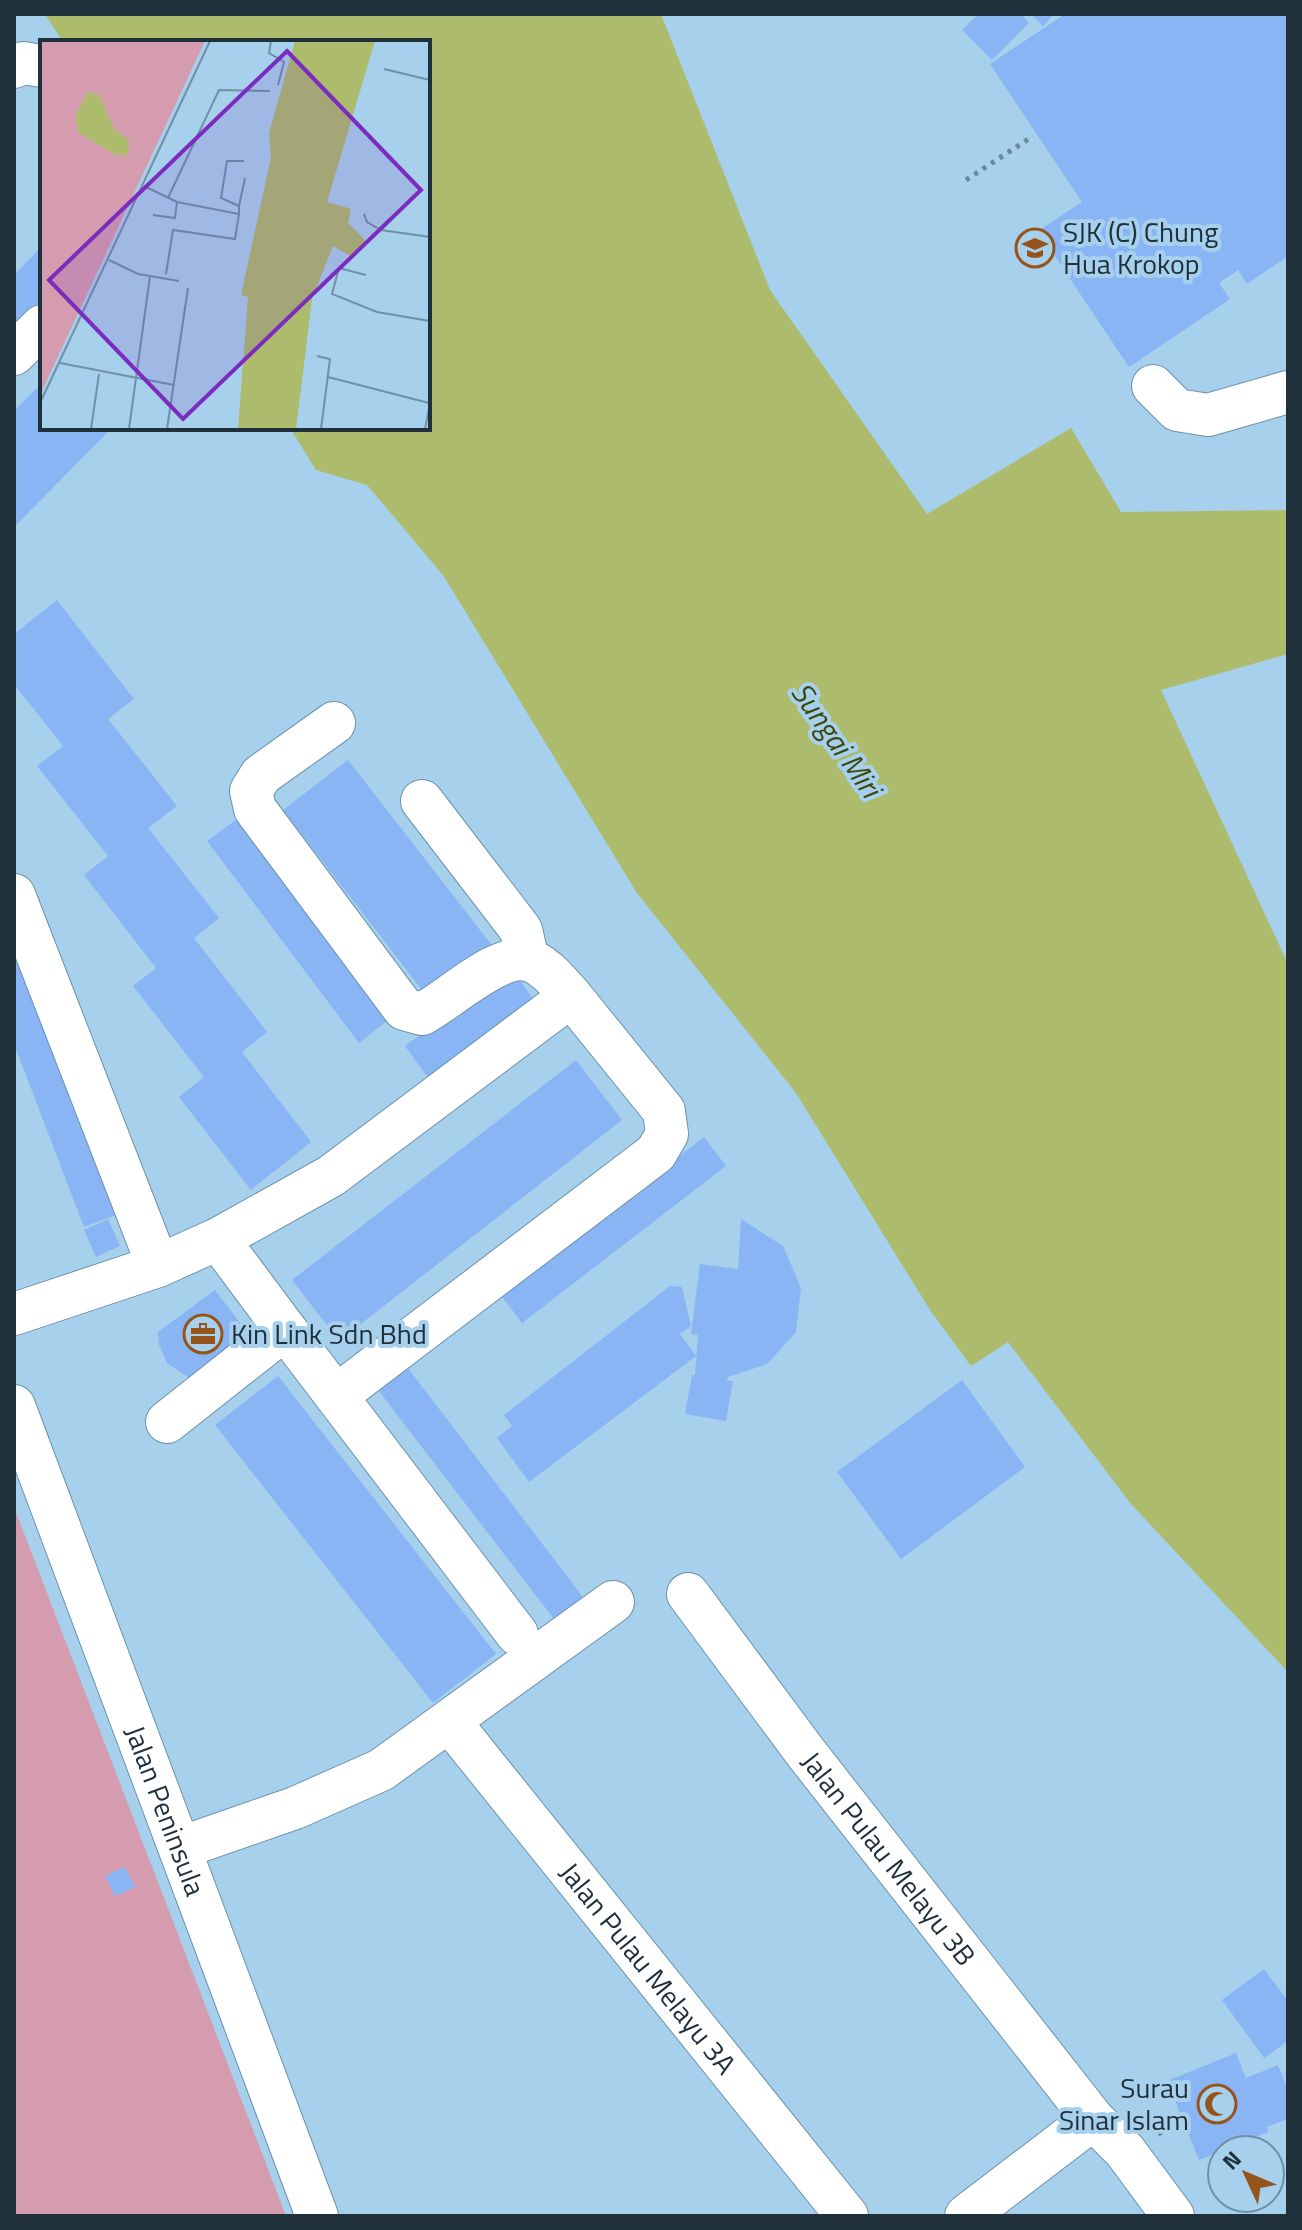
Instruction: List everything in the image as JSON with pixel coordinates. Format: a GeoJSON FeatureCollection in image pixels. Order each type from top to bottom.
{"type":"FeatureCollection","features":[{"type":"Feature","properties":{"kind":"street"},"geometry":{"type":"LineString","coordinates":[[14,67],[23,63],[40,66]]}},
{"type":"Feature","properties":{"kind":"street"},"geometry":{"type":"LineString","coordinates":[[14,354],[40,328]]}},
{"type":"Feature","properties":{"kind":"street"},"geometry":{"type":"LineString","coordinates":[[1153,386],[1177,410],[1208,415],[1288,392]]}},
{"type":"Feature","properties":{"kind":"street"},"geometry":{"type":"LineString","coordinates":[[334,723],[261,775],[251,791],[255,809],[404,1009],[422,1014],[502,962],[528,960],[547,972],[571,996],[664,1111],[667,1134],[656,1153],[336,1396]]}},
{"type":"Feature","properties":{"kind":"street"},"geometry":{"type":"LineString","coordinates":[[422,801],[521,930],[528,960]]}},
{"type":"Feature","properties":{"kind":"street"},"geometry":{"type":"LineString","coordinates":[[14,895],[158,1266]]}},
{"type":"Feature","properties":{"kind":"street"},"geometry":{"type":"LineString","coordinates":[[14,1314],[158,1266],[218,1239],[331,1176],[571,996]]}},
{"type":"Feature","properties":{"kind":"street"},"geometry":{"type":"LineString","coordinates":[[218,1239],[517,1634]]}},
{"type":"Feature","properties":{"kind":"street"},"geometry":{"type":"LineString","coordinates":[[167,1422],[285,1329]]}},
{"type":"Feature","properties":{"kind":"street","name":"Jalan Peninsula"},"geometry":{"type":"LineString","coordinates":[[14,1406],[317,2216]]}},
{"type":"Feature","properties":{"kind":"street","name":"Jalan Pulau Melayu 3B"},"geometry":{"type":"LineString","coordinates":[[688,1594],[815,1765],[1093,2119],[1125,2151],[1173,2216]]}},
{"type":"Feature","properties":{"kind":"street"},"geometry":{"type":"LineString","coordinates":[[180,1848],[357,1783],[450,1722],[613,1602]]}},
{"type":"Feature","properties":{"kind":"street","name":"Jalan Pulau Melayu 3A"},"geometry":{"type":"LineString","coordinates":[[450,1722],[847,2216]]}},
{"type":"Feature","properties":{"kind":"street"},"geometry":{"type":"LineString","coordinates":[[966,2216],[1093,2119]]}},
{"type":"Feature","properties":{"kind":"path"},"geometry":{"type":"LineString","coordinates":[[966,180],[1033,136]]}},
{"type":"Feature","properties":{"kind":"shaded area"},"geometry":{"type":"Polygon","coordinates":[[[14,1507],[286,2216],[14,2216],[14,1507]]]}},
{"type":"Feature","properties":{"kind":"water","name":"Sungai Miri"},"geometry":{"type":"Polygon","coordinates":[[[45,14],[661,14],[770,290],[927,514],[1071,428],[1121,512],[1288,510],[1288,654],[1161,690],[1288,964],[1288,1672],[1131,1504],[1008,1342],[971,1366],[930,1310],[796,1093],[637,893],[443,575],[367,485],[316,470],[291,430],[430,430],[430,40],[62,40],[45,14]]]}},
{"type":"Feature","properties":{"kind":"building"},"geometry":{"type":"Polygon","coordinates":[[[978,14],[1021,14],[1029,23],[992,60],[962,30],[978,14]]]}},
{"type":"Feature","properties":{"kind":"building"},"geometry":{"type":"Polygon","coordinates":[[[1031,14],[1054,14],[1043,26],[1031,14]]]}},
{"type":"Feature","properties":{"kind":"building"},"geometry":{"type":"Polygon","coordinates":[[[1065,14],[1288,14],[1288,256],[1247,284],[1238,270],[1219,283],[1230,299],[1129,367],[1038,231],[1082,202],[990,64],[1065,14]]]}},
{"type":"Feature","properties":{"kind":"building"},"geometry":{"type":"Polygon","coordinates":[[[40,248],[40,302],[14,330],[14,275],[40,248]]]}},
{"type":"Feature","properties":{"kind":"building"},"geometry":{"type":"Polygon","coordinates":[[[40,385],[40,430],[110,430],[14,527],[14,411],[40,385]]]}},
{"type":"Feature","properties":{"kind":"building"},"geometry":{"type":"Polygon","coordinates":[[[57,600],[134,699],[108,719],[177,806],[148,828],[219,918],[194,938],[267,1032],[242,1052],[311,1142],[251,1190],[179,1097],[204,1077],[133,986],[156,968],[84,875],[108,856],[37,766],[63,746],[14,684],[14,634],[57,600]]]}},
{"type":"Feature","properties":{"kind":"building"},"geometry":{"type":"Polygon","coordinates":[[[348,760],[494,948],[429,999],[283,810],[348,760]]]}},
{"type":"Feature","properties":{"kind":"building"},"geometry":{"type":"Polygon","coordinates":[[[237,819],[388,1020],[359,1043],[207,841],[237,819]]]}},
{"type":"Feature","properties":{"kind":"building"},"geometry":{"type":"Polygon","coordinates":[[[14,941],[118,1214],[84,1227],[14,1044],[14,941]]]}},
{"type":"Feature","properties":{"kind":"building"},"geometry":{"type":"Polygon","coordinates":[[[511,968],[534,1000],[428,1078],[405,1046],[511,968]]]}},
{"type":"Feature","properties":{"kind":"building"},"geometry":{"type":"Polygon","coordinates":[[[576,1060],[622,1120],[339,1341],[292,1280],[576,1060]]]}},
{"type":"Feature","properties":{"kind":"building"},"geometry":{"type":"Polygon","coordinates":[[[704,1137],[726,1166],[522,1323],[500,1294],[704,1137]]]}},
{"type":"Feature","properties":{"kind":"building"},"geometry":{"type":"Polygon","coordinates":[[[108,1219],[120,1246],[96,1257],[84,1230],[108,1219]]]}},
{"type":"Feature","properties":{"kind":"building"},"geometry":{"type":"Polygon","coordinates":[[[741,1219],[783,1246],[801,1288],[796,1332],[767,1364],[728,1377],[727,1381],[733,1381],[726,1421],[685,1414],[692,1375],[695,1375],[698,1335],[691,1334],[700,1264],[738,1269],[741,1219]]]}},
{"type":"Feature","properties":{"kind":"building"},"geometry":{"type":"Polygon","coordinates":[[[670,1286],[682,1287],[691,1326],[680,1334],[696,1356],[529,1482],[497,1438],[512,1426],[504,1415],[670,1286]]]}},
{"type":"Feature","properties":{"kind":"building","name":"Kin Link Sdn Bhd"},"geometry":{"type":"Polygon","coordinates":[[[215,1290],[250,1336],[194,1381],[167,1363],[159,1345],[158,1332],[215,1290]]]}},
{"type":"Feature","properties":{"kind":"building"},"geometry":{"type":"Polygon","coordinates":[[[407,1367],[583,1597],[554,1619],[378,1390],[407,1367]]]}},
{"type":"Feature","properties":{"kind":"building"},"geometry":{"type":"Polygon","coordinates":[[[278,1376],[496,1654],[433,1703],[215,1425],[278,1376]]]}},
{"type":"Feature","properties":{"kind":"building"},"geometry":{"type":"Polygon","coordinates":[[[962,1380],[1025,1467],[901,1559],[837,1472],[962,1380]]]}},
{"type":"Feature","properties":{"kind":"building"},"geometry":{"type":"Polygon","coordinates":[[[125,1867],[135,1887],[115,1896],[105,1876],[125,1867]]]}},
{"type":"Feature","properties":{"kind":"building"},"geometry":{"type":"Polygon","coordinates":[[[1264,1969],[1288,2001],[1288,2041],[1264,2058],[1222,2000],[1264,1969]]]}},
{"type":"Feature","properties":{"kind":"building","name":"Surau Sinar Islam"},"geometry":{"type":"Polygon","coordinates":[[[1236,2053],[1246,2078],[1278,2065],[1288,2090],[1288,2119],[1267,2127],[1268,2132],[1263,2134],[1206,2134],[1206,2157],[1199,2160],[1167,2081],[1236,2053]]]}},
{"type":"Feature","properties":{"kind":"place","name":"SJK (C) Chung Hua Krokop"},"geometry":{"type":"Point","coordinates":[1035,248]}},
{"type":"Feature","properties":{"kind":"place","name":"Kin Link Sdn Bhd"},"geometry":{"type":"Point","coordinates":[203,1334]}},
{"type":"Feature","properties":{"kind":"place","name":"Surau Sinar Islam"},"geometry":{"type":"Point","coordinates":[1217,2104]}}]}
